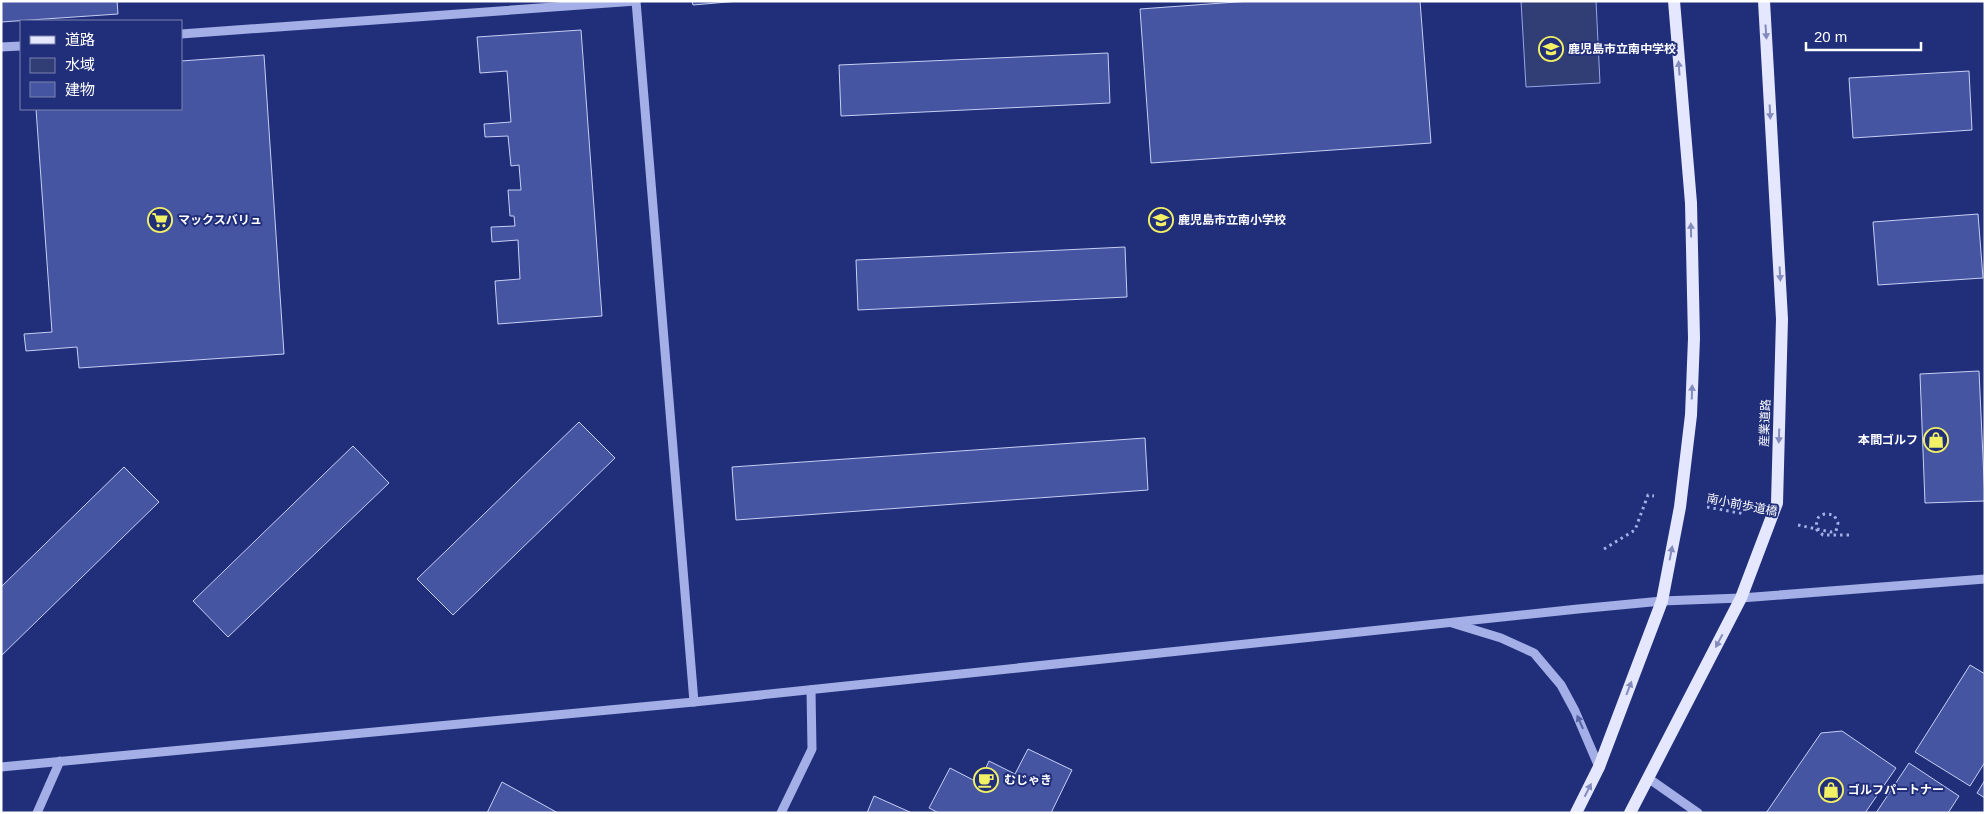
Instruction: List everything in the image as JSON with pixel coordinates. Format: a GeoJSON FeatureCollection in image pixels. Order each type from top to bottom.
{"type":"FeatureCollection","features":[{"type":"Feature","properties":{"kind":"main road"},"geometry":{"type":"LineString","coordinates":[[1576,813],[1599,766],[1662,601],[1680,507],[1691,415],[1694,338],[1691,203],[1674,1]]}},
{"type":"Feature","properties":{"kind":"main road","name":"産業道路"},"geometry":{"type":"LineString","coordinates":[[1630,813],[1741,598],[1777,503],[1782,319],[1764,1]]}},
{"type":"Feature","properties":{"kind":"street"},"geometry":{"type":"LineString","coordinates":[[182,34],[636,1],[694,702]]}},
{"type":"Feature","properties":{"kind":"street"},"geometry":{"type":"LineString","coordinates":[[1,47],[20,46]]}},
{"type":"Feature","properties":{"kind":"street"},"geometry":{"type":"LineString","coordinates":[[1,767],[694,702],[1662,601],[1741,598],[1985,580]]}},
{"type":"Feature","properties":{"kind":"street"},"geometry":{"type":"LineString","coordinates":[[1447,622],[1501,638],[1534,653],[1561,685],[1575,711],[1599,766]]}},
{"type":"Feature","properties":{"kind":"street"},"geometry":{"type":"LineString","coordinates":[[781,813],[812,749],[811,690]]}},
{"type":"Feature","properties":{"kind":"street"},"geometry":{"type":"LineString","coordinates":[[37,813],[60,761]]}},
{"type":"Feature","properties":{"kind":"street"},"geometry":{"type":"LineString","coordinates":[[1648,778],[1698,813]]}},
{"type":"Feature","properties":{"kind":"path"},"geometry":{"type":"LineString","coordinates":[[1604,549],[1635,530],[1648,495],[1658,497]]}},
{"type":"Feature","properties":{"kind":"path","name":"南小前歩道橋"},"geometry":{"type":"LineString","coordinates":[[1706,506],[1754,516]]}},
{"type":"Feature","properties":{"kind":"path","name":"南小前歩道橋"},"geometry":{"type":"LineString","coordinates":[[1793,524],[1831,532],[1836,531],[1838,523],[1834,515],[1825,513],[1818,517],[1816,522],[1817,530],[1823,535],[1850,535]]}},
{"type":"Feature","properties":{"kind":"water"},"geometry":{"type":"Polygon","coordinates":[[[1521,1],[1596,1],[1600,83],[1526,87],[1521,1]]]}},
{"type":"Feature","properties":{"kind":"building"},"geometry":{"type":"Polygon","coordinates":[[[1,1],[117,1],[118,14],[1,22],[1,1]]]}},
{"type":"Feature","properties":{"kind":"building"},"geometry":{"type":"Polygon","coordinates":[[[692,1],[739,1],[693,5],[692,1]]]}},
{"type":"Feature","properties":{"kind":"building"},"geometry":{"type":"Polygon","coordinates":[[[1250,1],[1420,1],[1431,143],[1151,163],[1140,9],[1250,1]]]}},
{"type":"Feature","properties":{"kind":"building"},"geometry":{"type":"Polygon","coordinates":[[[581,30],[602,316],[498,324],[495,281],[520,279],[518,240],[492,242],[491,227],[515,226],[514,216],[510,216],[508,190],[521,190],[519,165],[511,166],[508,136],[485,137],[484,124],[511,122],[507,71],[480,73],[477,37],[581,30]]]}},
{"type":"Feature","properties":{"kind":"building"},"geometry":{"type":"Polygon","coordinates":[[[1108,53],[1110,103],[841,116],[839,65],[1108,53]]]}},
{"type":"Feature","properties":{"kind":"building","name":"マックスバリュ"},"geometry":{"type":"Polygon","coordinates":[[[264,55],[284,354],[79,368],[77,347],[26,351],[24,334],[52,332],[36,110],[182,110],[182,61],[264,55]]]}},
{"type":"Feature","properties":{"kind":"building"},"geometry":{"type":"Polygon","coordinates":[[[1969,71],[1972,130],[1853,138],[1849,78],[1969,71]]]}},
{"type":"Feature","properties":{"kind":"building"},"geometry":{"type":"Polygon","coordinates":[[[1978,214],[1983,278],[1878,285],[1873,222],[1978,214]]]}},
{"type":"Feature","properties":{"kind":"building"},"geometry":{"type":"Polygon","coordinates":[[[1125,247],[1127,297],[858,310],[856,260],[1125,247]]]}},
{"type":"Feature","properties":{"kind":"building"},"geometry":{"type":"Polygon","coordinates":[[[1979,371],[1985,501],[1925,503],[1920,374],[1979,371]]]}},
{"type":"Feature","properties":{"kind":"building"},"geometry":{"type":"Polygon","coordinates":[[[579,422],[615,458],[453,615],[417,579],[579,422]]]}},
{"type":"Feature","properties":{"kind":"building"},"geometry":{"type":"Polygon","coordinates":[[[1145,438],[1148,490],[736,520],[732,467],[1145,438]]]}},
{"type":"Feature","properties":{"kind":"building"},"geometry":{"type":"Polygon","coordinates":[[[353,446],[389,483],[228,637],[193,601],[353,446]]]}},
{"type":"Feature","properties":{"kind":"building"},"geometry":{"type":"Polygon","coordinates":[[[124,467],[159,502],[1,656],[1,587],[124,467]]]}},
{"type":"Feature","properties":{"kind":"building"},"geometry":{"type":"Polygon","coordinates":[[[1970,665],[1985,674],[1985,762],[1970,786],[1915,752],[1970,665]]]}},
{"type":"Feature","properties":{"kind":"building","name":"ゴルフパートナー"},"geometry":{"type":"Polygon","coordinates":[[[1842,731],[1896,768],[1865,813],[1766,813],[1821,733],[1842,731]]]}},
{"type":"Feature","properties":{"kind":"building"},"geometry":{"type":"Polygon","coordinates":[[[1028,749],[1072,770],[1051,813],[939,813],[929,808],[950,768],[979,783],[989,761],[1015,774],[1028,749]]]}},
{"type":"Feature","properties":{"kind":"building"},"geometry":{"type":"Polygon","coordinates":[[[1909,763],[1959,796],[1948,813],[1876,813],[1909,763]]]}},
{"type":"Feature","properties":{"kind":"building"},"geometry":{"type":"Polygon","coordinates":[[[1985,780],[1985,798],[1977,793],[1985,780]]]}},
{"type":"Feature","properties":{"kind":"building"},"geometry":{"type":"Polygon","coordinates":[[[502,782],[558,813],[487,813],[502,782]]]}},
{"type":"Feature","properties":{"kind":"building"},"geometry":{"type":"Polygon","coordinates":[[[874,796],[912,813],[867,813],[874,796]]]}},
{"type":"Feature","properties":{"kind":"place","name":"鹿児島市立南中学校"},"geometry":{"type":"Point","coordinates":[1551,49]}},
{"type":"Feature","properties":{"kind":"place","name":"マックスバリュ"},"geometry":{"type":"Point","coordinates":[160,220]}},
{"type":"Feature","properties":{"kind":"place","name":"鹿児島市立南小学校"},"geometry":{"type":"Point","coordinates":[1161,220]}},
{"type":"Feature","properties":{"kind":"place","name":"本間ゴルフ"},"geometry":{"type":"Point","coordinates":[1936,440]}},
{"type":"Feature","properties":{"kind":"place","name":"むじゃき"},"geometry":{"type":"Point","coordinates":[986,780]}},
{"type":"Feature","properties":{"kind":"place","name":"ゴルフパートナー"},"geometry":{"type":"Point","coordinates":[1831,790]}}]}
